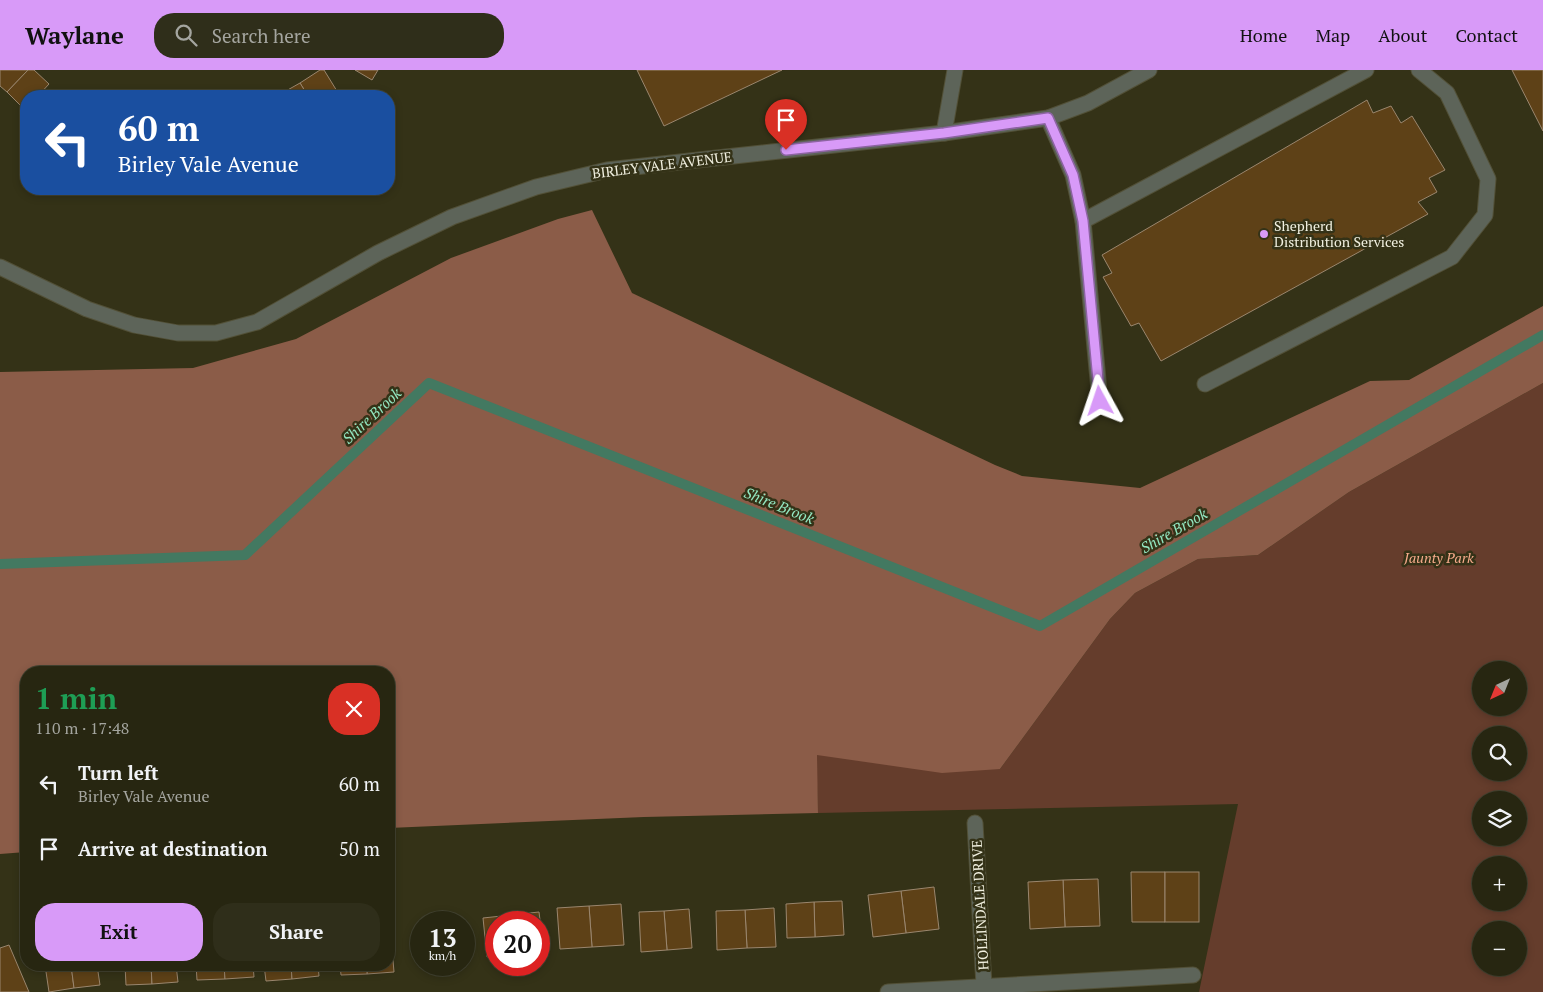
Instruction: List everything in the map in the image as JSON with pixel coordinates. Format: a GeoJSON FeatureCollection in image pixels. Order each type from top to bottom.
{"type":"FeatureCollection","features":[{"type":"Feature","properties":{"kind":"street"},"geometry":{"type":"LineString","coordinates":[[944,133],[955,70]]}},
{"type":"Feature","properties":{"kind":"street","name":"BIRLEY VALE AVENUE"},"geometry":{"type":"LineString","coordinates":[[0,267],[87,309],[134,325],[178,334],[216,333],[257,322],[378,253],[452,217],[536,187],[607,170],[944,133],[1048,118],[1088,102],[1149,70]]}},
{"type":"Feature","properties":{"kind":"street"},"geometry":{"type":"LineString","coordinates":[[1083,221],[1366,70]]}},
{"type":"Feature","properties":{"kind":"street"},"geometry":{"type":"LineString","coordinates":[[1204,384],[1452,257],[1485,215],[1488,179],[1446,93],[1419,70]]}},
{"type":"Feature","properties":{"kind":"street"},"geometry":{"type":"LineString","coordinates":[[1048,118],[1073,175],[1083,221],[1100,401]]}},
{"type":"Feature","properties":{"kind":"street","name":"HOLLINDALE DRIVE"},"geometry":{"type":"LineString","coordinates":[[975,823],[984,986]]}},
{"type":"Feature","properties":{"kind":"street"},"geometry":{"type":"LineString","coordinates":[[888,992],[963,990],[984,986],[1193,975]]}},
{"type":"Feature","properties":{"kind":"green space","name":"Jaunty Park"},"geometry":{"type":"Polygon","coordinates":[[[1543,383],[1543,992],[1199,992],[1238,804],[818,813],[816,754],[877,763],[1000,769],[1110,619],[1135,593],[1198,559],[1258,555],[1349,492],[1543,383]]]}},
{"type":"Feature","properties":{"kind":"shaded area"},"geometry":{"type":"Polygon","coordinates":[[[592,210],[632,293],[995,465],[1022,476],[1140,488],[1370,381],[1409,380],[1543,306],[1543,383],[1349,492],[1258,555],[1198,559],[1135,593],[1110,619],[1000,769],[942,773],[817,755],[818,813],[644,817],[395,828],[395,666],[20,666],[20,852],[0,854],[0,372],[193,368],[296,339],[451,258],[558,219],[592,210]]]}},
{"type":"Feature","properties":{"kind":"building"},"geometry":{"type":"Polygon","coordinates":[[[0,70],[28,70],[7,92],[0,86],[0,70]]]}},
{"type":"Feature","properties":{"kind":"building"},"geometry":{"type":"Polygon","coordinates":[[[28,70],[34,70],[49,84],[44,90],[20,90],[20,105],[7,92],[28,70]]]}},
{"type":"Feature","properties":{"kind":"building"},"geometry":{"type":"Polygon","coordinates":[[[320,70],[324,70],[336,90],[304,90],[300,83],[320,70]]]}},
{"type":"Feature","properties":{"kind":"building"},"geometry":{"type":"Polygon","coordinates":[[[355,70],[378,70],[372,80],[355,70]]]}},
{"type":"Feature","properties":{"kind":"building"},"geometry":{"type":"Polygon","coordinates":[[[637,70],[782,70],[664,126],[637,70]]]}},
{"type":"Feature","properties":{"kind":"building"},"geometry":{"type":"Polygon","coordinates":[[[1512,70],[1543,70],[1543,131],[1512,70]]]}},
{"type":"Feature","properties":{"kind":"building"},"geometry":{"type":"Polygon","coordinates":[[[300,83],[304,90],[288,90],[300,83]]]}},
{"type":"Feature","properties":{"kind":"building","name":"Shepherd Distribution Services"},"geometry":{"type":"Polygon","coordinates":[[[1367,100],[1373,113],[1391,106],[1401,123],[1412,116],[1445,170],[1429,178],[1437,192],[1418,202],[1428,214],[1161,361],[1139,323],[1131,326],[1103,277],[1112,273],[1102,255],[1367,100]]]}},
{"type":"Feature","properties":{"kind":"building"},"geometry":{"type":"Polygon","coordinates":[[[1131,872],[1165,872],[1165,922],[1132,922],[1131,872]]]}},
{"type":"Feature","properties":{"kind":"building"},"geometry":{"type":"Polygon","coordinates":[[[1165,872],[1199,872],[1199,922],[1165,922],[1165,872]]]}},
{"type":"Feature","properties":{"kind":"building"},"geometry":{"type":"Polygon","coordinates":[[[1098,879],[1100,926],[1065,927],[1063,880],[1098,879]]]}},
{"type":"Feature","properties":{"kind":"building"},"geometry":{"type":"Polygon","coordinates":[[[1063,880],[1065,927],[1030,929],[1028,882],[1063,880]]]}},
{"type":"Feature","properties":{"kind":"building"},"geometry":{"type":"Polygon","coordinates":[[[934,887],[939,929],[906,933],[901,891],[934,887]]]}},
{"type":"Feature","properties":{"kind":"building"},"geometry":{"type":"Polygon","coordinates":[[[901,891],[906,933],[873,937],[868,895],[901,891]]]}},
{"type":"Feature","properties":{"kind":"building"},"geometry":{"type":"Polygon","coordinates":[[[842,901],[844,935],[815,937],[814,902],[842,901]]]}},
{"type":"Feature","properties":{"kind":"building"},"geometry":{"type":"Polygon","coordinates":[[[814,902],[815,937],[787,938],[786,904],[814,902]]]}},
{"type":"Feature","properties":{"kind":"building"},"geometry":{"type":"Polygon","coordinates":[[[621,904],[624,945],[592,947],[589,906],[621,904]]]}},
{"type":"Feature","properties":{"kind":"building"},"geometry":{"type":"Polygon","coordinates":[[[589,906],[592,947],[560,949],[557,908],[589,906]]]}},
{"type":"Feature","properties":{"kind":"building"},"geometry":{"type":"Polygon","coordinates":[[[774,908],[776,947],[747,948],[745,910],[774,908]]]}},
{"type":"Feature","properties":{"kind":"building"},"geometry":{"type":"Polygon","coordinates":[[[689,909],[692,948],[667,950],[664,911],[689,909]]]}},
{"type":"Feature","properties":{"kind":"building"},"geometry":{"type":"Polygon","coordinates":[[[745,910],[747,948],[717,950],[716,911],[745,910]]]}},
{"type":"Feature","properties":{"kind":"building"},"geometry":{"type":"Polygon","coordinates":[[[664,911],[667,950],[641,952],[639,912],[664,911]]]}},
{"type":"Feature","properties":{"kind":"building"},"geometry":{"type":"Polygon","coordinates":[[[483,918],[485,918],[485,938],[483,918]]]}},
{"type":"Feature","properties":{"kind":"building"},"geometry":{"type":"Polygon","coordinates":[[[9,945],[29,992],[0,992],[0,948],[9,945]]]}},
{"type":"Feature","properties":{"kind":"building"},"geometry":{"type":"Polygon","coordinates":[[[46,971],[72,971],[74,988],[49,992],[46,971]]]}},
{"type":"Feature","properties":{"kind":"building"},"geometry":{"type":"Polygon","coordinates":[[[72,971],[98,971],[100,985],[74,988],[72,971]]]}},
{"type":"Feature","properties":{"kind":"building"},"geometry":{"type":"Polygon","coordinates":[[[125,971],[151,971],[152,984],[126,985],[125,971]]]}},
{"type":"Feature","properties":{"kind":"building"},"geometry":{"type":"Polygon","coordinates":[[[151,971],[177,971],[178,982],[152,984],[151,971]]]}},
{"type":"Feature","properties":{"kind":"building"},"geometry":{"type":"Polygon","coordinates":[[[196,971],[224,971],[225,979],[197,980],[196,971]]]}},
{"type":"Feature","properties":{"kind":"building"},"geometry":{"type":"Polygon","coordinates":[[[224,971],[254,971],[254,977],[225,979],[224,971]]]}},
{"type":"Feature","properties":{"kind":"building"},"geometry":{"type":"Polygon","coordinates":[[[265,971],[291,971],[292,979],[266,981],[265,971]]]}},
{"type":"Feature","properties":{"kind":"building"},"geometry":{"type":"Polygon","coordinates":[[[291,971],[319,971],[319,976],[292,979],[291,971]]]}},
{"type":"Feature","properties":{"kind":"building"},"geometry":{"type":"Polygon","coordinates":[[[341,971],[367,971],[367,974],[341,975],[341,971]]]}},
{"type":"Feature","properties":{"kind":"building"},"geometry":{"type":"Polygon","coordinates":[[[367,971],[394,971],[394,972],[367,974],[367,971]]]}},
{"type":"Feature","properties":{"kind":"waterway","name":"Shire Brook"},"geometry":{"type":"LineString","coordinates":[[0,564],[245,555],[429,383],[1040,626],[1543,335]]}},
{"type":"Feature","properties":{"kind":"place","name":"Shepherd Distribution Services"},"geometry":{"type":"Point","coordinates":[1264,234]}},
{"type":"Feature","properties":{"kind":"route"},"geometry":{"type":"LineString","coordinates":[[786,150],[944,133],[1048,118],[1073,175],[1083,221],[1100,401]]}}]}
